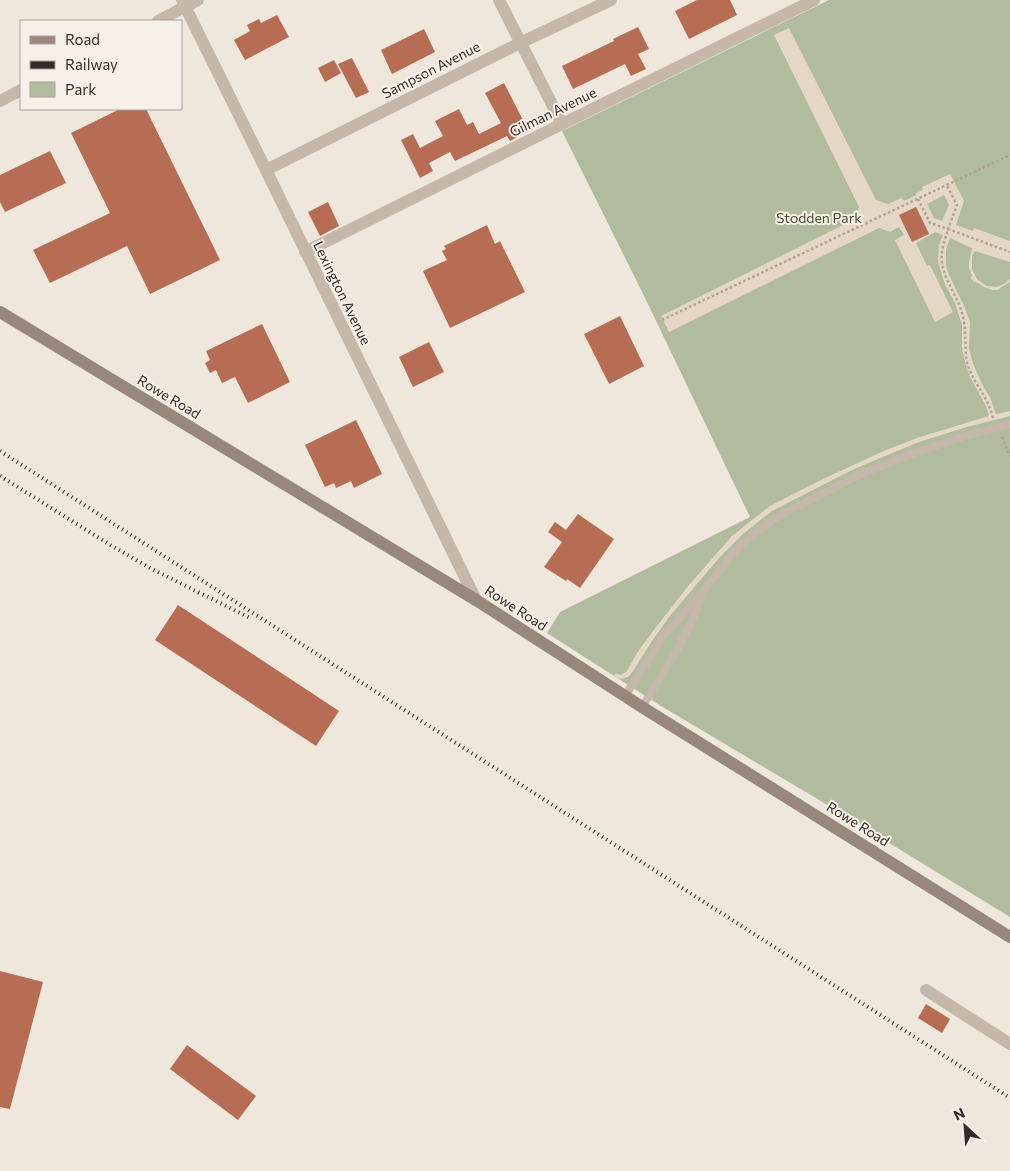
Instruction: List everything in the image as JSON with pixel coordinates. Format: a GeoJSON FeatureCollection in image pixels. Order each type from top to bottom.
{"type":"FeatureCollection","features":[{"type":"Feature","properties":{"kind":"main road","name":"Rowe Road"},"geometry":{"type":"LineString","coordinates":[[0,312],[476,600],[642,707],[1010,937]]}},
{"type":"Feature","properties":{"kind":"street"},"geometry":{"type":"LineString","coordinates":[[160,20],[184,4],[198,0]]}},
{"type":"Feature","properties":{"kind":"street"},"geometry":{"type":"LineString","coordinates":[[499,0],[562,124]]}},
{"type":"Feature","properties":{"kind":"street","name":"Sampson Avenue"},"geometry":{"type":"LineString","coordinates":[[266,170],[520,43],[611,0]]}},
{"type":"Feature","properties":{"kind":"street","name":"Gilman Avenue"},"geometry":{"type":"LineString","coordinates":[[305,252],[814,0]]}},
{"type":"Feature","properties":{"kind":"street","name":"Lexington Avenue"},"geometry":{"type":"LineString","coordinates":[[184,4],[476,600]]}},
{"type":"Feature","properties":{"kind":"street"},"geometry":{"type":"LineString","coordinates":[[0,101],[20,91]]}},
{"type":"Feature","properties":{"kind":"street"},"geometry":{"type":"LineString","coordinates":[[926,990],[1010,1044]]}},
{"type":"Feature","properties":{"kind":"lane"},"geometry":{"type":"LineString","coordinates":[[625,696],[664,635],[705,589],[735,551],[777,517],[863,473],[965,436],[1010,424]]}},
{"type":"Feature","properties":{"kind":"lane"},"geometry":{"type":"LineString","coordinates":[[642,707],[678,649],[705,589]]}},
{"type":"Feature","properties":{"kind":"path"},"geometry":{"type":"LineString","coordinates":[[662,320],[1010,155]]}},
{"type":"Feature","properties":{"kind":"path"},"geometry":{"type":"LineString","coordinates":[[946,185],[957,205],[948,229],[942,252],[942,262],[945,275],[958,300],[962,313],[965,325],[965,348],[968,363],[993,418]]}},
{"type":"Feature","properties":{"kind":"path"},"geometry":{"type":"LineString","coordinates":[[918,199],[930,223],[1010,252]]}},
{"type":"Feature","properties":{"kind":"path"},"geometry":{"type":"LineString","coordinates":[[1002,437],[1010,456]]}},
{"type":"Feature","properties":{"kind":"green space","name":"Stodden Park"},"geometry":{"type":"Polygon","coordinates":[[[829,0],[1010,0],[1010,917],[661,706],[547,633],[560,612],[750,517],[648,304],[562,131],[829,0]]]}},
{"type":"Feature","properties":{"kind":"shaded area"},"geometry":{"type":"Polygon","coordinates":[[[789,28],[876,200],[888,204],[901,198],[904,201],[923,190],[922,187],[950,174],[964,201],[956,225],[973,231],[974,228],[1010,241],[1010,262],[975,251],[972,256],[972,269],[977,279],[982,283],[987,286],[997,287],[1010,279],[1010,282],[997,290],[992,290],[974,282],[969,268],[972,248],[950,238],[946,250],[946,266],[970,322],[969,348],[973,364],[990,397],[996,414],[1010,411],[1010,416],[919,442],[852,470],[772,511],[744,533],[719,558],[669,617],[631,674],[620,679],[614,676],[616,673],[620,675],[626,672],[637,653],[689,585],[732,536],[770,506],[886,450],[920,437],[989,416],[966,365],[962,349],[962,325],[955,303],[944,282],[938,261],[939,245],[943,235],[935,232],[916,243],[927,266],[930,265],[953,312],[935,322],[895,240],[904,235],[899,227],[890,232],[879,228],[669,332],[661,316],[855,219],[859,207],[774,35],[789,28]],[[944,195],[927,204],[934,218],[942,221],[949,205],[944,195]],[[916,207],[900,215],[929,234],[929,233],[916,207]]]}},
{"type":"Feature","properties":{"kind":"building"},"geometry":{"type":"Polygon","coordinates":[[[697,0],[730,0],[737,15],[689,39],[675,11],[697,0]]]}},
{"type":"Feature","properties":{"kind":"building"},"geometry":{"type":"Polygon","coordinates":[[[277,15],[289,37],[245,60],[234,40],[250,31],[247,25],[259,19],[261,23],[277,15]]]}},
{"type":"Feature","properties":{"kind":"building"},"geometry":{"type":"Polygon","coordinates":[[[638,27],[649,49],[638,54],[646,69],[631,76],[625,64],[573,89],[562,66],[638,27]]]}},
{"type":"Feature","properties":{"kind":"building"},"geometry":{"type":"Polygon","coordinates":[[[424,29],[435,52],[392,74],[381,50],[424,29]]]}},
{"type":"Feature","properties":{"kind":"building"},"geometry":{"type":"Polygon","coordinates":[[[352,58],[369,92],[356,98],[338,64],[352,58]]]}},
{"type":"Feature","properties":{"kind":"building"},"geometry":{"type":"Polygon","coordinates":[[[334,60],[341,73],[325,82],[318,68],[334,60]]]}},
{"type":"Feature","properties":{"kind":"building"},"geometry":{"type":"Polygon","coordinates":[[[504,83],[526,126],[520,129],[523,134],[510,141],[507,136],[455,161],[450,152],[429,163],[433,171],[420,178],[401,140],[413,134],[420,148],[443,136],[435,121],[459,109],[467,125],[473,122],[479,134],[501,123],[485,93],[504,83]]]}},
{"type":"Feature","properties":{"kind":"building"},"geometry":{"type":"Polygon","coordinates":[[[118,110],[146,110],[220,260],[150,294],[127,246],[50,283],[33,250],[110,213],[71,133],[118,110]]]}},
{"type":"Feature","properties":{"kind":"building"},"geometry":{"type":"Polygon","coordinates":[[[50,151],[66,183],[5,212],[0,202],[0,175],[50,151]]]}},
{"type":"Feature","properties":{"kind":"building"},"geometry":{"type":"Polygon","coordinates":[[[328,202],[339,226],[320,236],[308,212],[328,202]]]}},
{"type":"Feature","properties":{"kind":"building"},"geometry":{"type":"Polygon","coordinates":[[[916,207],[929,234],[912,242],[899,215],[916,207]]]}},
{"type":"Feature","properties":{"kind":"building"},"geometry":{"type":"Polygon","coordinates":[[[487,225],[495,244],[500,241],[525,292],[450,328],[423,271],[447,260],[442,251],[446,249],[444,246],[487,225]]]}},
{"type":"Feature","properties":{"kind":"building"},"geometry":{"type":"Polygon","coordinates":[[[620,316],[644,366],[609,384],[584,334],[620,316]]]}},
{"type":"Feature","properties":{"kind":"building"},"geometry":{"type":"Polygon","coordinates":[[[262,324],[290,382],[248,403],[235,377],[222,383],[216,370],[210,373],[205,363],[210,360],[206,351],[262,324]]]}},
{"type":"Feature","properties":{"kind":"building"},"geometry":{"type":"Polygon","coordinates":[[[429,342],[444,372],[413,387],[399,357],[429,342]]]}},
{"type":"Feature","properties":{"kind":"building"},"geometry":{"type":"Polygon","coordinates":[[[356,420],[382,474],[354,488],[351,481],[336,488],[334,483],[325,487],[305,445],[356,420]]]}},
{"type":"Feature","properties":{"kind":"building"},"geometry":{"type":"Polygon","coordinates":[[[578,514],[614,539],[580,588],[544,567],[562,542],[548,532],[555,522],[566,530],[578,514]]]}},
{"type":"Feature","properties":{"kind":"building"},"geometry":{"type":"Polygon","coordinates":[[[178,605],[339,711],[316,746],[155,640],[178,605]]]}},
{"type":"Feature","properties":{"kind":"building"},"geometry":{"type":"Polygon","coordinates":[[[0,971],[43,982],[10,1109],[0,1107],[0,971]]]}},
{"type":"Feature","properties":{"kind":"building"},"geometry":{"type":"Polygon","coordinates":[[[926,1004],[950,1019],[942,1033],[918,1018],[926,1004]]]}},
{"type":"Feature","properties":{"kind":"building"},"geometry":{"type":"Polygon","coordinates":[[[187,1045],[256,1096],[238,1120],[170,1069],[187,1045]]]}},
{"type":"Feature","properties":{"kind":"railway"},"geometry":{"type":"LineString","coordinates":[[0,451],[1010,1098]]}},
{"type":"Feature","properties":{"kind":"railway"},"geometry":{"type":"LineString","coordinates":[[0,476],[152,569],[250,618]]}}]}
